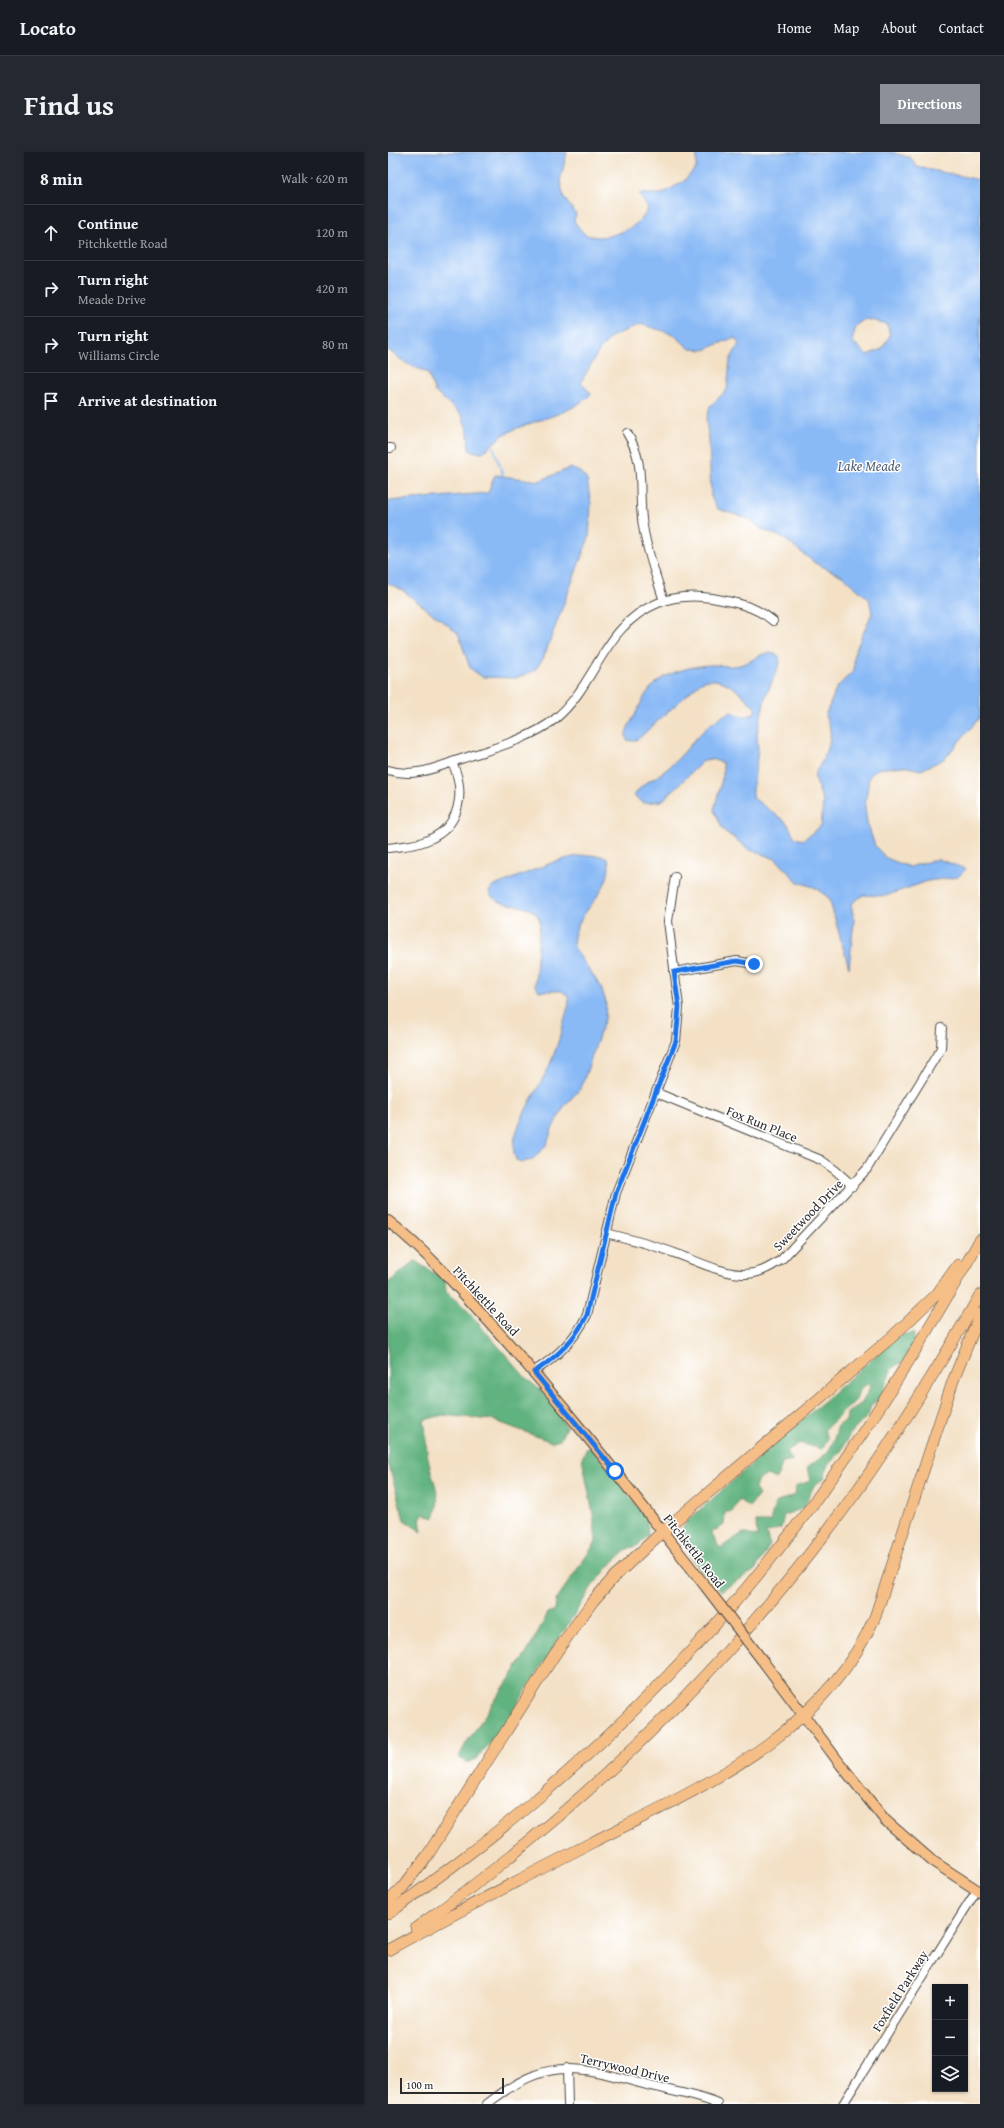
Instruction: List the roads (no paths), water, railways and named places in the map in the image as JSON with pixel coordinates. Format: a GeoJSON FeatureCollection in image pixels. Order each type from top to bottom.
{"type":"FeatureCollection","features":[{"type":"Feature","properties":{"kind":"highway"},"geometry":{"type":"LineString","coordinates":[[388,1902],[427,1856],[576,1624],[614,1577],[662,1532],[918,1313],[937,1294],[980,1234]]}},
{"type":"Feature","properties":{"kind":"highway"},"geometry":{"type":"LineString","coordinates":[[388,1914],[488,1839],[577,1763],[658,1684],[756,1576],[800,1521],[868,1426],[900,1378],[980,1240]]}},
{"type":"Feature","properties":{"kind":"highway"},"geometry":{"type":"LineString","coordinates":[[388,1949],[483,1878],[546,1827],[625,1756],[712,1668],[786,1584],[860,1487],[915,1405],[980,1296]]}},
{"type":"Feature","properties":{"kind":"highway"},"geometry":{"type":"LineString","coordinates":[[388,1949],[718,1777],[804,1716],[845,1670],[859,1650],[875,1616],[953,1381],[980,1314]]}},
{"type":"Feature","properties":{"kind":"main road","name":"Pitchkettle Road"},"geometry":{"type":"LineString","coordinates":[[388,1221],[415,1245],[456,1286],[561,1404],[706,1587],[885,1820],[916,1848],[979,1891]]}},
{"type":"Feature","properties":{"kind":"street"},"geometry":{"type":"LineString","coordinates":[[627,433],[633,443],[639,460],[644,530],[664,601]]}},
{"type":"Feature","properties":{"kind":"street"},"geometry":{"type":"LineString","coordinates":[[388,770],[396,773],[414,774],[452,762],[534,732],[555,719],[574,699],[622,627],[639,613],[664,601],[691,596],[723,600],[758,610],[773,621]]}},
{"type":"Feature","properties":{"kind":"street"},"geometry":{"type":"LineString","coordinates":[[388,848],[427,841],[451,824],[458,810],[461,790],[452,762]]}},
{"type":"Feature","properties":{"kind":"street"},"geometry":{"type":"LineString","coordinates":[[534,1372],[568,1344],[581,1326],[589,1308],[616,1193],[672,1056],[679,1026],[679,1007],[668,921],[675,877]]}},
{"type":"Feature","properties":{"kind":"street"},"geometry":{"type":"LineString","coordinates":[[674,972],[737,961],[754,964]]}},
{"type":"Feature","properties":{"kind":"street","name":"Sweetwood Drive"},"geometry":{"type":"LineString","coordinates":[[606,1233],[636,1240],[724,1271],[742,1274],[754,1273],[769,1268],[781,1260],[867,1169],[941,1048],[942,1028]]}},
{"type":"Feature","properties":{"kind":"street","name":"Fox Run Place"},"geometry":{"type":"LineString","coordinates":[[657,1093],[821,1160],[835,1170],[852,1186]]}},
{"type":"Feature","properties":{"kind":"street","name":"Foxfield Parkway"},"geometry":{"type":"LineString","coordinates":[[843,2104],[979,1891]]}},
{"type":"Feature","properties":{"kind":"street"},"geometry":{"type":"LineString","coordinates":[[567,2068],[568,2104]]}},
{"type":"Feature","properties":{"kind":"street","name":"Terrywood Drive"},"geometry":{"type":"LineString","coordinates":[[487,2104],[511,2086],[528,2077],[547,2071],[567,2068],[597,2072],[718,2104]]}},
{"type":"Feature","properties":{"kind":"water","name":"Lake Meade"},"geometry":{"type":"Polygon","coordinates":[[[388,152],[567,152],[560,181],[564,198],[576,214],[574,221],[583,233],[595,237],[604,237],[622,232],[639,222],[648,208],[639,194],[662,194],[684,181],[696,168],[697,152],[891,152],[911,158],[917,167],[980,180],[980,717],[944,759],[921,770],[903,766],[877,769],[869,777],[865,807],[867,822],[875,846],[886,858],[909,867],[938,859],[966,869],[958,877],[928,881],[885,896],[863,895],[851,904],[854,920],[849,968],[829,898],[814,887],[798,882],[776,859],[750,850],[723,830],[714,810],[723,775],[723,763],[711,759],[704,760],[662,801],[644,803],[634,796],[641,787],[662,773],[675,761],[710,724],[730,712],[742,716],[748,716],[754,713],[756,709],[732,686],[717,680],[709,680],[701,682],[638,739],[632,741],[627,740],[626,734],[628,728],[649,690],[666,676],[682,670],[706,665],[740,665],[763,654],[773,654],[779,656],[780,663],[765,698],[757,733],[758,749],[752,797],[787,823],[795,838],[803,840],[821,826],[823,802],[814,775],[826,754],[830,739],[829,724],[825,716],[837,687],[854,670],[854,654],[872,613],[869,599],[842,576],[815,563],[783,538],[762,529],[749,519],[718,509],[711,497],[709,440],[706,421],[710,406],[727,390],[730,360],[739,344],[735,337],[704,350],[690,349],[673,334],[640,324],[611,337],[598,352],[581,382],[591,394],[572,408],[505,434],[481,453],[469,450],[468,432],[462,415],[435,392],[428,373],[406,363],[388,350],[388,152]],[[868,319],[856,326],[852,341],[867,355],[882,349],[890,335],[887,324],[868,319]]]}},
{"type":"Feature","properties":{"kind":"water"},"geometry":{"type":"Polygon","coordinates":[[[570,468],[580,472],[587,480],[591,504],[589,537],[543,659],[534,671],[516,678],[482,677],[470,668],[458,633],[402,590],[388,583],[388,501],[488,493],[495,475],[539,481],[570,468]]]}},
{"type":"Feature","properties":{"kind":"water"},"geometry":{"type":"Polygon","coordinates":[[[576,856],[601,856],[608,859],[609,871],[605,883],[578,925],[574,936],[574,948],[601,987],[606,1002],[605,1018],[581,1088],[565,1105],[552,1129],[547,1144],[532,1160],[522,1162],[516,1160],[514,1150],[515,1138],[525,1111],[551,1062],[569,1004],[568,996],[562,991],[539,991],[535,985],[540,920],[537,915],[529,909],[503,903],[492,897],[489,892],[493,886],[552,863],[576,856]]]}},
{"type":"Feature","properties":{"kind":"waterway"},"geometry":{"type":"LineString","coordinates":[[493,446],[503,475]]}}]}
